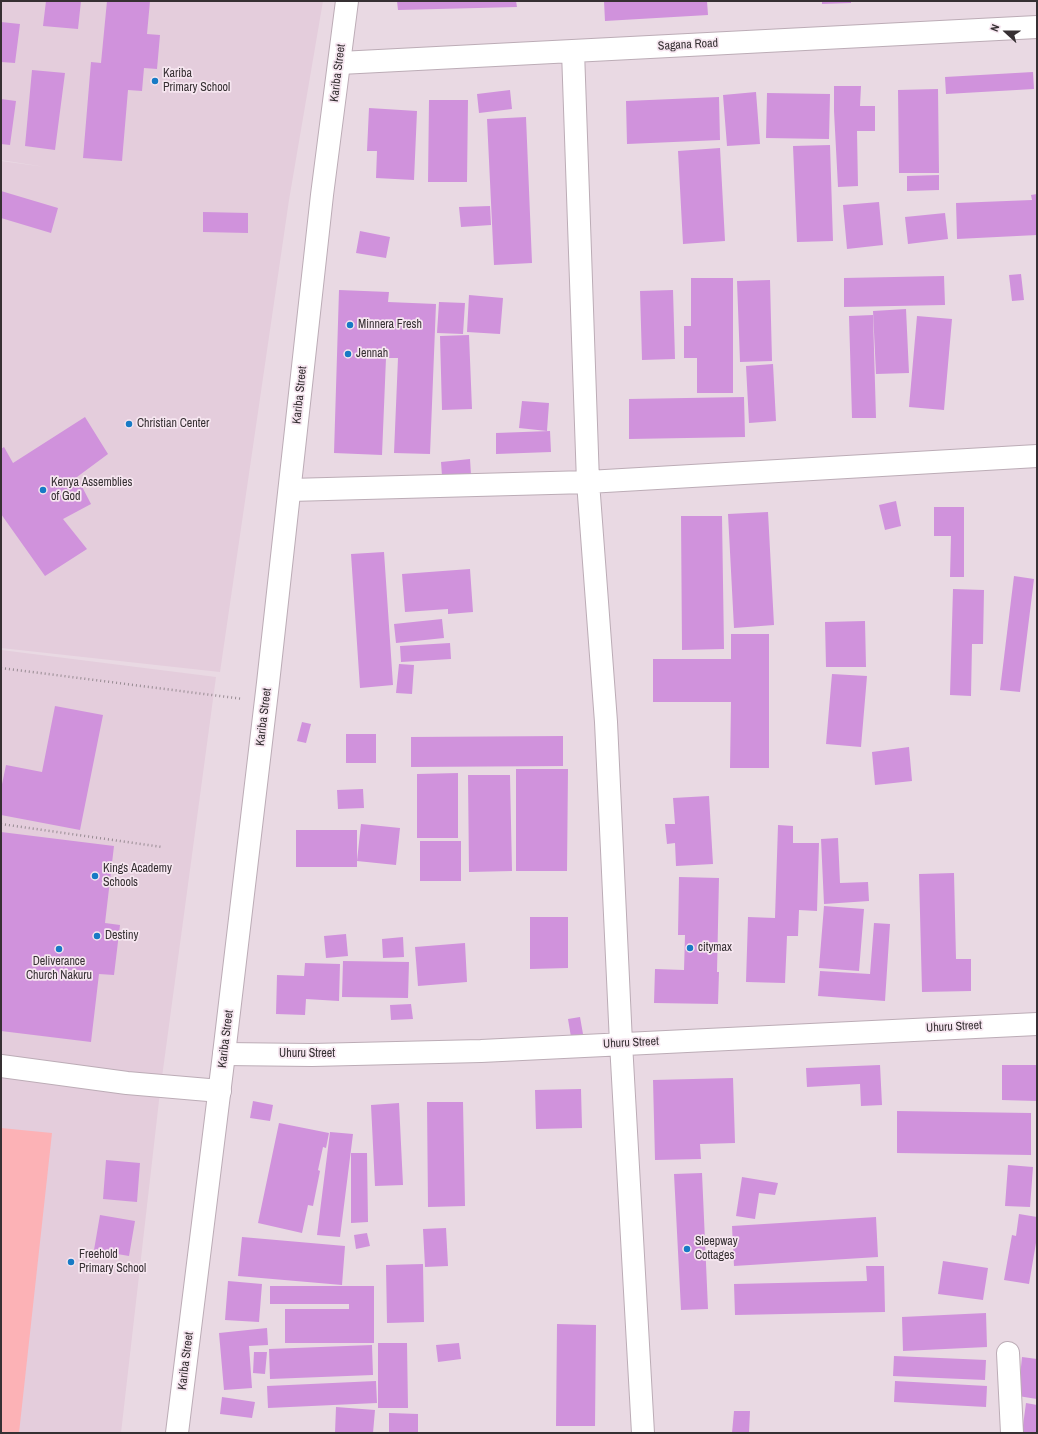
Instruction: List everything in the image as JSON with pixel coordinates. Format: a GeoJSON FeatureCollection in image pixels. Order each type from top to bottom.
{"type":"FeatureCollection","features":[{"type":"Feature","properties":{"kind":"street","name":"Kariba Street"},"geometry":{"type":"LineString","coordinates":[[177,1433],[220,1091],[290,490],[322,195],[347,1]]}},
{"type":"Feature","properties":{"kind":"street","name":"Sagana Road"},"geometry":{"type":"LineString","coordinates":[[340,63],[1037,27]]}},
{"type":"Feature","properties":{"kind":"street"},"geometry":{"type":"LineString","coordinates":[[573,51],[588,482],[606,722],[621,1043],[643,1433]]}},
{"type":"Feature","properties":{"kind":"street"},"geometry":{"type":"LineString","coordinates":[[290,490],[588,482],[1037,456]]}},
{"type":"Feature","properties":{"kind":"street","name":"Uhuru Street"},"geometry":{"type":"LineString","coordinates":[[224,1054],[312,1055],[481,1051],[621,1043],[1037,1024]]}},
{"type":"Feature","properties":{"kind":"street"},"geometry":{"type":"LineString","coordinates":[[1,1066],[128,1083],[220,1091]]}},
{"type":"Feature","properties":{"kind":"street"},"geometry":{"type":"LineString","coordinates":[[1008,1353],[1012,1433]]}},
{"type":"Feature","properties":{"kind":"path"},"geometry":{"type":"LineString","coordinates":[[1,668],[265,702]]}},
{"type":"Feature","properties":{"kind":"path"},"geometry":{"type":"LineString","coordinates":[[1,824],[162,847]]}},
{"type":"Feature","properties":{"kind":"shaded area","name":"Christian Center"},"geometry":{"type":"Polygon","coordinates":[[[1,1],[323,1],[289,200],[220,672],[1,648],[1,161],[45,167],[1,160],[1,1]]]}},
{"type":"Feature","properties":{"kind":"shaded area","name":"Kings Academy Schools"},"geometry":{"type":"Polygon","coordinates":[[[1,650],[216,677],[160,1092],[121,1433],[1,1433],[1,650]]]}},
{"type":"Feature","properties":{"kind":"shaded area"},"geometry":{"type":"Polygon","coordinates":[[[1,1128],[52,1133],[19,1433],[1,1433],[1,1128]]]}},
{"type":"Feature","properties":{"kind":"building"},"geometry":{"type":"Polygon","coordinates":[[[46,1],[81,1],[78,29],[43,26],[46,1]]]}},
{"type":"Feature","properties":{"kind":"building"},"geometry":{"type":"Polygon","coordinates":[[[107,1],[150,1],[147,34],[160,35],[157,69],[144,68],[142,91],[128,90],[122,161],[83,158],[91,62],[101,63],[107,1]]]}},
{"type":"Feature","properties":{"kind":"building"},"geometry":{"type":"Polygon","coordinates":[[[397,1],[516,1],[517,7],[398,10],[397,1]]]}},
{"type":"Feature","properties":{"kind":"building"},"geometry":{"type":"Polygon","coordinates":[[[604,1],[707,1],[708,15],[605,21],[604,1]]]}},
{"type":"Feature","properties":{"kind":"building"},"geometry":{"type":"Polygon","coordinates":[[[822,1],[851,1],[851,3],[822,4],[822,1]]]}},
{"type":"Feature","properties":{"kind":"building"},"geometry":{"type":"Polygon","coordinates":[[[1,22],[20,24],[15,63],[1,62],[1,22]]]}},
{"type":"Feature","properties":{"kind":"building"},"geometry":{"type":"Polygon","coordinates":[[[32,70],[65,73],[55,150],[25,146],[32,70]]]}},
{"type":"Feature","properties":{"kind":"building"},"geometry":{"type":"Polygon","coordinates":[[[1033,72],[1034,89],[946,94],[945,77],[1033,72]]]}},
{"type":"Feature","properties":{"kind":"building"},"geometry":{"type":"Polygon","coordinates":[[[834,86],[861,86],[860,106],[875,106],[875,131],[857,131],[858,186],[838,187],[834,86]]]}},
{"type":"Feature","properties":{"kind":"building"},"geometry":{"type":"Polygon","coordinates":[[[938,89],[939,173],[899,173],[898,90],[938,89]]]}},
{"type":"Feature","properties":{"kind":"building"},"geometry":{"type":"Polygon","coordinates":[[[510,90],[512,109],[479,113],[477,94],[510,90]]]}},
{"type":"Feature","properties":{"kind":"building"},"geometry":{"type":"Polygon","coordinates":[[[756,92],[760,144],[727,146],[723,95],[756,92]]]}},
{"type":"Feature","properties":{"kind":"building"},"geometry":{"type":"Polygon","coordinates":[[[767,93],[830,94],[829,139],[766,138],[767,93]]]}},
{"type":"Feature","properties":{"kind":"building"},"geometry":{"type":"Polygon","coordinates":[[[719,97],[720,140],[627,144],[626,101],[719,97]]]}},
{"type":"Feature","properties":{"kind":"building"},"geometry":{"type":"Polygon","coordinates":[[[1,99],[16,101],[10,145],[1,144],[1,99]]]}},
{"type":"Feature","properties":{"kind":"building"},"geometry":{"type":"Polygon","coordinates":[[[429,100],[468,100],[467,182],[428,182],[429,100]]]}},
{"type":"Feature","properties":{"kind":"building"},"geometry":{"type":"Polygon","coordinates":[[[369,108],[417,111],[414,180],[376,178],[377,151],[367,151],[369,108]]]}},
{"type":"Feature","properties":{"kind":"building"},"geometry":{"type":"Polygon","coordinates":[[[526,117],[532,263],[494,265],[487,119],[526,117]]]}},
{"type":"Feature","properties":{"kind":"building"},"geometry":{"type":"Polygon","coordinates":[[[830,145],[833,241],[797,242],[793,146],[830,145]]]}},
{"type":"Feature","properties":{"kind":"building"},"geometry":{"type":"Polygon","coordinates":[[[720,148],[725,241],[683,244],[678,151],[720,148]]]}},
{"type":"Feature","properties":{"kind":"building"},"geometry":{"type":"Polygon","coordinates":[[[939,175],[939,190],[907,191],[907,176],[939,175]]]}},
{"type":"Feature","properties":{"kind":"building"},"geometry":{"type":"Polygon","coordinates":[[[1,191],[58,208],[51,233],[1,218],[1,191]]]}},
{"type":"Feature","properties":{"kind":"building"},"geometry":{"type":"Polygon","coordinates":[[[1037,194],[1037,235],[957,239],[956,203],[1032,200],[1031,195],[1037,194]]]}},
{"type":"Feature","properties":{"kind":"building"},"geometry":{"type":"Polygon","coordinates":[[[879,202],[883,245],[847,249],[843,205],[879,202]]]}},
{"type":"Feature","properties":{"kind":"building"},"geometry":{"type":"Polygon","coordinates":[[[490,206],[491,225],[461,227],[459,207],[490,206]]]}},
{"type":"Feature","properties":{"kind":"building"},"geometry":{"type":"Polygon","coordinates":[[[203,212],[248,213],[248,233],[203,232],[203,212]]]}},
{"type":"Feature","properties":{"kind":"building"},"geometry":{"type":"Polygon","coordinates":[[[945,213],[948,239],[908,244],[905,217],[945,213]]]}},
{"type":"Feature","properties":{"kind":"building"},"geometry":{"type":"Polygon","coordinates":[[[360,231],[390,237],[386,258],[356,253],[360,231]]]}},
{"type":"Feature","properties":{"kind":"building"},"geometry":{"type":"Polygon","coordinates":[[[1021,274],[1024,300],[1012,301],[1009,275],[1021,274]]]}},
{"type":"Feature","properties":{"kind":"building"},"geometry":{"type":"Polygon","coordinates":[[[944,276],[945,305],[844,307],[844,278],[944,276]]]}},
{"type":"Feature","properties":{"kind":"building"},"geometry":{"type":"Polygon","coordinates":[[[691,278],[733,278],[733,393],[697,393],[697,358],[684,358],[684,326],[691,326],[691,278]]]}},
{"type":"Feature","properties":{"kind":"building"},"geometry":{"type":"Polygon","coordinates":[[[770,280],[772,361],[740,362],[737,281],[770,280]]]}},
{"type":"Feature","properties":{"kind":"building"},"geometry":{"type":"Polygon","coordinates":[[[339,290],[389,292],[388,302],[436,304],[430,454],[394,453],[398,358],[386,358],[382,455],[334,453],[339,290]]]}},
{"type":"Feature","properties":{"kind":"building"},"geometry":{"type":"Polygon","coordinates":[[[673,290],[675,359],[642,360],[640,291],[673,290]]]}},
{"type":"Feature","properties":{"kind":"building"},"geometry":{"type":"Polygon","coordinates":[[[469,295],[503,298],[500,334],[467,332],[469,295]]]}},
{"type":"Feature","properties":{"kind":"building"},"geometry":{"type":"Polygon","coordinates":[[[439,302],[465,303],[463,334],[437,333],[439,302]]]}},
{"type":"Feature","properties":{"kind":"building"},"geometry":{"type":"Polygon","coordinates":[[[906,309],[909,373],[876,374],[873,311],[906,309]]]}},
{"type":"Feature","properties":{"kind":"building"},"geometry":{"type":"Polygon","coordinates":[[[873,315],[876,418],[852,418],[849,316],[873,315]]]}},
{"type":"Feature","properties":{"kind":"building"},"geometry":{"type":"Polygon","coordinates":[[[917,316],[952,319],[944,410],[909,407],[917,316]]]}},
{"type":"Feature","properties":{"kind":"building"},"geometry":{"type":"Polygon","coordinates":[[[469,335],[472,409],[442,410],[440,336],[469,335]]]}},
{"type":"Feature","properties":{"kind":"building"},"geometry":{"type":"Polygon","coordinates":[[[773,364],[776,421],[749,423],[746,366],[773,364]]]}},
{"type":"Feature","properties":{"kind":"building"},"geometry":{"type":"Polygon","coordinates":[[[744,397],[745,437],[629,439],[629,399],[744,397]]]}},
{"type":"Feature","properties":{"kind":"building"},"geometry":{"type":"Polygon","coordinates":[[[522,401],[549,403],[547,431],[519,428],[522,401]]]}},
{"type":"Feature","properties":{"kind":"building","name":"Kenya Assemblies of God"},"geometry":{"type":"Polygon","coordinates":[[[85,417],[108,454],[77,477],[91,504],[63,519],[87,549],[45,576],[1,514],[1,449],[4,447],[13,463],[85,417]]]}},
{"type":"Feature","properties":{"kind":"building"},"geometry":{"type":"Polygon","coordinates":[[[550,431],[551,452],[496,454],[496,433],[550,431]]]}},
{"type":"Feature","properties":{"kind":"building"},"geometry":{"type":"Polygon","coordinates":[[[470,459],[471,475],[442,476],[441,462],[470,459]]]}},
{"type":"Feature","properties":{"kind":"building"},"geometry":{"type":"Polygon","coordinates":[[[896,501],[901,526],[885,530],[879,505],[896,501]]]}},
{"type":"Feature","properties":{"kind":"building"},"geometry":{"type":"Polygon","coordinates":[[[934,507],[964,507],[964,577],[950,577],[951,536],[934,536],[934,507]]]}},
{"type":"Feature","properties":{"kind":"building"},"geometry":{"type":"Polygon","coordinates":[[[768,512],[774,625],[734,628],[728,514],[768,512]]]}},
{"type":"Feature","properties":{"kind":"building"},"geometry":{"type":"Polygon","coordinates":[[[681,516],[722,516],[724,649],[682,650],[681,516]]]}},
{"type":"Feature","properties":{"kind":"building"},"geometry":{"type":"Polygon","coordinates":[[[384,552],[393,685],[360,688],[351,554],[384,552]]]}},
{"type":"Feature","properties":{"kind":"building"},"geometry":{"type":"Polygon","coordinates":[[[470,569],[473,612],[448,614],[448,609],[405,612],[402,574],[470,569]]]}},
{"type":"Feature","properties":{"kind":"building"},"geometry":{"type":"Polygon","coordinates":[[[1014,576],[1034,579],[1020,692],[1000,690],[1014,576]]]}},
{"type":"Feature","properties":{"kind":"building"},"geometry":{"type":"Polygon","coordinates":[[[953,589],[984,590],[983,644],[972,644],[971,696],[950,695],[953,589]]]}},
{"type":"Feature","properties":{"kind":"building"},"geometry":{"type":"Polygon","coordinates":[[[442,619],[444,638],[396,643],[394,624],[442,619]]]}},
{"type":"Feature","properties":{"kind":"building"},"geometry":{"type":"Polygon","coordinates":[[[865,621],[866,667],[826,667],[825,622],[865,621]]]}},
{"type":"Feature","properties":{"kind":"building"},"geometry":{"type":"Polygon","coordinates":[[[731,634],[769,634],[769,768],[730,768],[731,702],[653,702],[653,659],[731,659],[731,634]]]}},
{"type":"Feature","properties":{"kind":"building"},"geometry":{"type":"Polygon","coordinates":[[[450,643],[451,659],[401,662],[400,646],[450,643]]]}},
{"type":"Feature","properties":{"kind":"building"},"geometry":{"type":"Polygon","coordinates":[[[399,664],[414,665],[412,694],[396,693],[399,664]]]}},
{"type":"Feature","properties":{"kind":"building"},"geometry":{"type":"Polygon","coordinates":[[[832,674],[867,676],[861,747],[826,744],[832,674]]]}},
{"type":"Feature","properties":{"kind":"building"},"geometry":{"type":"Polygon","coordinates":[[[55,706],[103,715],[80,830],[1,815],[1,789],[6,765],[42,772],[55,706]]]}},
{"type":"Feature","properties":{"kind":"building"},"geometry":{"type":"Polygon","coordinates":[[[302,722],[311,724],[306,743],[297,741],[302,722]]]}},
{"type":"Feature","properties":{"kind":"building"},"geometry":{"type":"Polygon","coordinates":[[[346,734],[376,734],[376,763],[346,763],[346,734]]]}},
{"type":"Feature","properties":{"kind":"building"},"geometry":{"type":"Polygon","coordinates":[[[563,736],[563,766],[411,767],[411,737],[563,736]]]}},
{"type":"Feature","properties":{"kind":"building"},"geometry":{"type":"Polygon","coordinates":[[[909,747],[912,781],[875,785],[872,752],[909,747]]]}},
{"type":"Feature","properties":{"kind":"building"},"geometry":{"type":"Polygon","coordinates":[[[516,769],[568,769],[567,871],[516,871],[516,769]]]}},
{"type":"Feature","properties":{"kind":"building"},"geometry":{"type":"Polygon","coordinates":[[[458,773],[458,838],[417,838],[417,774],[458,773]]]}},
{"type":"Feature","properties":{"kind":"building"},"geometry":{"type":"Polygon","coordinates":[[[468,775],[510,775],[512,871],[469,872],[468,775]]]}},
{"type":"Feature","properties":{"kind":"building"},"geometry":{"type":"Polygon","coordinates":[[[363,789],[364,808],[338,809],[337,790],[363,789]]]}},
{"type":"Feature","properties":{"kind":"building"},"geometry":{"type":"Polygon","coordinates":[[[709,796],[713,864],[676,866],[675,843],[667,844],[665,824],[675,824],[673,798],[709,796]]]}},
{"type":"Feature","properties":{"kind":"building"},"geometry":{"type":"Polygon","coordinates":[[[361,824],[400,828],[396,865],[357,861],[361,824]]]}},
{"type":"Feature","properties":{"kind":"building"},"geometry":{"type":"Polygon","coordinates":[[[778,825],[793,826],[793,843],[819,843],[817,911],[799,910],[798,936],[787,936],[785,983],[746,982],[748,917],[775,918],[778,825]]]}},
{"type":"Feature","properties":{"kind":"building"},"geometry":{"type":"Polygon","coordinates":[[[296,830],[357,830],[357,867],[296,867],[296,830]]]}},
{"type":"Feature","properties":{"kind":"building","name":"Deliverance Church Nakuru"},"geometry":{"type":"Polygon","coordinates":[[[1,832],[114,846],[105,923],[120,925],[114,975],[99,974],[91,1042],[1,1031],[1,832]]]}},
{"type":"Feature","properties":{"kind":"building"},"geometry":{"type":"Polygon","coordinates":[[[838,838],[840,883],[868,882],[869,901],[824,904],[821,839],[838,838]]]}},
{"type":"Feature","properties":{"kind":"building"},"geometry":{"type":"Polygon","coordinates":[[[420,841],[461,841],[461,881],[420,881],[420,841]]]}},
{"type":"Feature","properties":{"kind":"building"},"geometry":{"type":"Polygon","coordinates":[[[954,873],[956,959],[971,959],[971,991],[922,992],[919,874],[954,873]]]}},
{"type":"Feature","properties":{"kind":"building"},"geometry":{"type":"Polygon","coordinates":[[[679,877],[719,878],[717,972],[719,972],[718,1004],[654,1003],[655,969],[684,970],[685,935],[678,935],[679,877]]]}},
{"type":"Feature","properties":{"kind":"building"},"geometry":{"type":"Polygon","coordinates":[[[824,906],[864,909],[859,971],[819,968],[824,906]]]}},
{"type":"Feature","properties":{"kind":"building"},"geometry":{"type":"Polygon","coordinates":[[[530,917],[568,917],[568,968],[530,969],[530,917]]]}},
{"type":"Feature","properties":{"kind":"building"},"geometry":{"type":"Polygon","coordinates":[[[874,923],[890,924],[885,1001],[818,996],[820,971],[870,974],[874,923]]]}},
{"type":"Feature","properties":{"kind":"building"},"geometry":{"type":"Polygon","coordinates":[[[346,934],[348,956],[326,958],[324,936],[346,934]]]}},
{"type":"Feature","properties":{"kind":"building"},"geometry":{"type":"Polygon","coordinates":[[[403,937],[404,957],[383,958],[382,939],[403,937]]]}},
{"type":"Feature","properties":{"kind":"building"},"geometry":{"type":"Polygon","coordinates":[[[465,943],[467,982],[418,986],[415,947],[465,943]]]}},
{"type":"Feature","properties":{"kind":"building"},"geometry":{"type":"Polygon","coordinates":[[[343,961],[409,962],[408,998],[342,997],[343,961]]]}},
{"type":"Feature","properties":{"kind":"building"},"geometry":{"type":"Polygon","coordinates":[[[305,963],[340,964],[339,1001],[306,999],[305,1015],[276,1014],[277,975],[304,976],[305,963]]]}},
{"type":"Feature","properties":{"kind":"building"},"geometry":{"type":"Polygon","coordinates":[[[411,1004],[413,1019],[391,1020],[390,1005],[411,1004]]]}},
{"type":"Feature","properties":{"kind":"building"},"geometry":{"type":"Polygon","coordinates":[[[580,1017],[583,1034],[571,1037],[568,1019],[580,1017]]]}},
{"type":"Feature","properties":{"kind":"building"},"geometry":{"type":"Polygon","coordinates":[[[880,1065],[882,1105],[861,1106],[860,1084],[807,1087],[806,1068],[880,1065]]]}},
{"type":"Feature","properties":{"kind":"building"},"geometry":{"type":"Polygon","coordinates":[[[1002,1065],[1037,1065],[1037,1101],[1002,1100],[1002,1065]]]}},
{"type":"Feature","properties":{"kind":"building"},"geometry":{"type":"Polygon","coordinates":[[[733,1078],[735,1143],[700,1144],[701,1159],[655,1160],[653,1080],[733,1078]]]}},
{"type":"Feature","properties":{"kind":"building"},"geometry":{"type":"Polygon","coordinates":[[[581,1089],[582,1128],[536,1129],[535,1090],[581,1089]]]}},
{"type":"Feature","properties":{"kind":"building"},"geometry":{"type":"Polygon","coordinates":[[[253,1101],[273,1105],[270,1121],[250,1118],[253,1101]]]}},
{"type":"Feature","properties":{"kind":"building"},"geometry":{"type":"Polygon","coordinates":[[[427,1102],[463,1102],[465,1206],[428,1207],[427,1102]]]}},
{"type":"Feature","properties":{"kind":"building"},"geometry":{"type":"Polygon","coordinates":[[[399,1103],[403,1185],[375,1186],[371,1105],[399,1103]]]}},
{"type":"Feature","properties":{"kind":"building"},"geometry":{"type":"Polygon","coordinates":[[[897,1111],[1031,1113],[1031,1155],[897,1153],[897,1111]]]}},
{"type":"Feature","properties":{"kind":"building"},"geometry":{"type":"Polygon","coordinates":[[[279,1123],[329,1133],[326,1148],[323,1147],[313,1206],[308,1205],[302,1233],[258,1223],[279,1123]]]}},
{"type":"Feature","properties":{"kind":"building"},"geometry":{"type":"Polygon","coordinates":[[[330,1132],[353,1134],[340,1237],[317,1235],[330,1132]]]}},
{"type":"Feature","properties":{"kind":"building"},"geometry":{"type":"Polygon","coordinates":[[[351,1153],[367,1153],[368,1222],[351,1223],[351,1153]]]}},
{"type":"Feature","properties":{"kind":"building"},"geometry":{"type":"Polygon","coordinates":[[[106,1160],[140,1163],[137,1202],[103,1199],[106,1160]]]}},
{"type":"Feature","properties":{"kind":"building"},"geometry":{"type":"Polygon","coordinates":[[[1008,1165],[1033,1167],[1030,1207],[1005,1206],[1008,1165]]]}},
{"type":"Feature","properties":{"kind":"building"},"geometry":{"type":"Polygon","coordinates":[[[702,1173],[708,1309],[681,1310],[674,1174],[702,1173]]]}},
{"type":"Feature","properties":{"kind":"building"},"geometry":{"type":"Polygon","coordinates":[[[742,1177],[778,1183],[775,1195],[759,1193],[755,1219],[736,1216],[742,1177]]]}},
{"type":"Feature","properties":{"kind":"building"},"geometry":{"type":"Polygon","coordinates":[[[1019,1214],[1037,1217],[1037,1237],[1029,1284],[1004,1280],[1012,1235],[1016,1236],[1019,1214]]]}},
{"type":"Feature","properties":{"kind":"building"},"geometry":{"type":"Polygon","coordinates":[[[100,1215],[135,1221],[129,1256],[94,1250],[100,1215]]]}},
{"type":"Feature","properties":{"kind":"building"},"geometry":{"type":"Polygon","coordinates":[[[876,1217],[878,1257],[734,1266],[732,1226],[876,1217]]]}},
{"type":"Feature","properties":{"kind":"building"},"geometry":{"type":"Polygon","coordinates":[[[446,1228],[448,1266],[425,1267],[423,1229],[446,1228]]]}},
{"type":"Feature","properties":{"kind":"building"},"geometry":{"type":"Polygon","coordinates":[[[367,1233],[370,1246],[356,1249],[354,1235],[367,1233]]]}},
{"type":"Feature","properties":{"kind":"building"},"geometry":{"type":"Polygon","coordinates":[[[242,1237],[345,1246],[342,1285],[238,1276],[242,1237]]]}},
{"type":"Feature","properties":{"kind":"building"},"geometry":{"type":"Polygon","coordinates":[[[943,1261],[988,1268],[983,1300],[938,1294],[943,1261]]]}},
{"type":"Feature","properties":{"kind":"building"},"geometry":{"type":"Polygon","coordinates":[[[423,1264],[424,1322],[387,1323],[386,1265],[423,1264]]]}},
{"type":"Feature","properties":{"kind":"building"},"geometry":{"type":"Polygon","coordinates":[[[866,1266],[884,1266],[885,1312],[735,1315],[734,1284],[867,1281],[866,1266]]]}},
{"type":"Feature","properties":{"kind":"building"},"geometry":{"type":"Polygon","coordinates":[[[228,1281],[262,1284],[259,1322],[225,1320],[228,1281]]]}},
{"type":"Feature","properties":{"kind":"building"},"geometry":{"type":"Polygon","coordinates":[[[270,1286],[374,1286],[374,1343],[285,1343],[285,1309],[349,1309],[349,1304],[270,1304],[270,1286]]]}},
{"type":"Feature","properties":{"kind":"building"},"geometry":{"type":"Polygon","coordinates":[[[986,1313],[987,1347],[903,1351],[902,1317],[986,1313]]]}},
{"type":"Feature","properties":{"kind":"building"},"geometry":{"type":"Polygon","coordinates":[[[557,1324],[596,1325],[595,1426],[556,1426],[557,1324]]]}},
{"type":"Feature","properties":{"kind":"building"},"geometry":{"type":"Polygon","coordinates":[[[267,1328],[268,1345],[249,1346],[252,1388],[224,1390],[219,1333],[267,1328]]]}},
{"type":"Feature","properties":{"kind":"building"},"geometry":{"type":"Polygon","coordinates":[[[378,1343],[407,1343],[408,1408],[378,1408],[378,1343]]]}},
{"type":"Feature","properties":{"kind":"building"},"geometry":{"type":"Polygon","coordinates":[[[459,1343],[461,1359],[438,1362],[436,1345],[459,1343]]]}},
{"type":"Feature","properties":{"kind":"building"},"geometry":{"type":"Polygon","coordinates":[[[372,1345],[373,1375],[270,1379],[269,1349],[372,1345]]]}},
{"type":"Feature","properties":{"kind":"building"},"geometry":{"type":"Polygon","coordinates":[[[254,1352],[267,1352],[265,1374],[253,1373],[254,1352]]]}},
{"type":"Feature","properties":{"kind":"building"},"geometry":{"type":"Polygon","coordinates":[[[894,1356],[986,1360],[985,1380],[893,1376],[894,1356]]]}},
{"type":"Feature","properties":{"kind":"building"},"geometry":{"type":"Polygon","coordinates":[[[1022,1357],[1037,1359],[1037,1399],[1018,1396],[1022,1357]]]}},
{"type":"Feature","properties":{"kind":"building"},"geometry":{"type":"Polygon","coordinates":[[[376,1381],[377,1403],[268,1408],[267,1386],[376,1381]]]}},
{"type":"Feature","properties":{"kind":"building"},"geometry":{"type":"Polygon","coordinates":[[[895,1381],[987,1386],[986,1407],[894,1402],[895,1381]]]}},
{"type":"Feature","properties":{"kind":"building"},"geometry":{"type":"Polygon","coordinates":[[[222,1397],[255,1402],[252,1418],[220,1414],[222,1397]]]}},
{"type":"Feature","properties":{"kind":"building"},"geometry":{"type":"Polygon","coordinates":[[[1026,1403],[1037,1405],[1037,1433],[1022,1433],[1026,1403]]]}},
{"type":"Feature","properties":{"kind":"building"},"geometry":{"type":"Polygon","coordinates":[[[336,1407],[375,1410],[373,1433],[335,1433],[336,1407]]]}},
{"type":"Feature","properties":{"kind":"building"},"geometry":{"type":"Polygon","coordinates":[[[734,1411],[750,1411],[749,1433],[732,1433],[734,1411]]]}},
{"type":"Feature","properties":{"kind":"building"},"geometry":{"type":"Polygon","coordinates":[[[389,1413],[418,1414],[418,1433],[389,1433],[389,1413]]]}},
{"type":"Feature","properties":{"kind":"place","name":"Kariba Primary School"},"geometry":{"type":"Point","coordinates":[155,81]}},
{"type":"Feature","properties":{"kind":"place","name":"Minnera Fresh"},"geometry":{"type":"Point","coordinates":[350,325]}},
{"type":"Feature","properties":{"kind":"place","name":"Jennah"},"geometry":{"type":"Point","coordinates":[348,354]}},
{"type":"Feature","properties":{"kind":"place","name":"Christian Center"},"geometry":{"type":"Point","coordinates":[129,424]}},
{"type":"Feature","properties":{"kind":"place","name":"Kenya Assemblies of God"},"geometry":{"type":"Point","coordinates":[43,490]}},
{"type":"Feature","properties":{"kind":"place","name":"Kings Academy Schools"},"geometry":{"type":"Point","coordinates":[95,876]}},
{"type":"Feature","properties":{"kind":"place","name":"Destiny"},"geometry":{"type":"Point","coordinates":[97,936]}},
{"type":"Feature","properties":{"kind":"place","name":"citymax"},"geometry":{"type":"Point","coordinates":[690,948]}},
{"type":"Feature","properties":{"kind":"place","name":"Deliverance Church Nakuru"},"geometry":{"type":"Point","coordinates":[59,949]}},
{"type":"Feature","properties":{"kind":"place","name":"Sleepway Cottages"},"geometry":{"type":"Point","coordinates":[687,1249]}},
{"type":"Feature","properties":{"kind":"place","name":"Freehold Primary School"},"geometry":{"type":"Point","coordinates":[71,1262]}}]}
